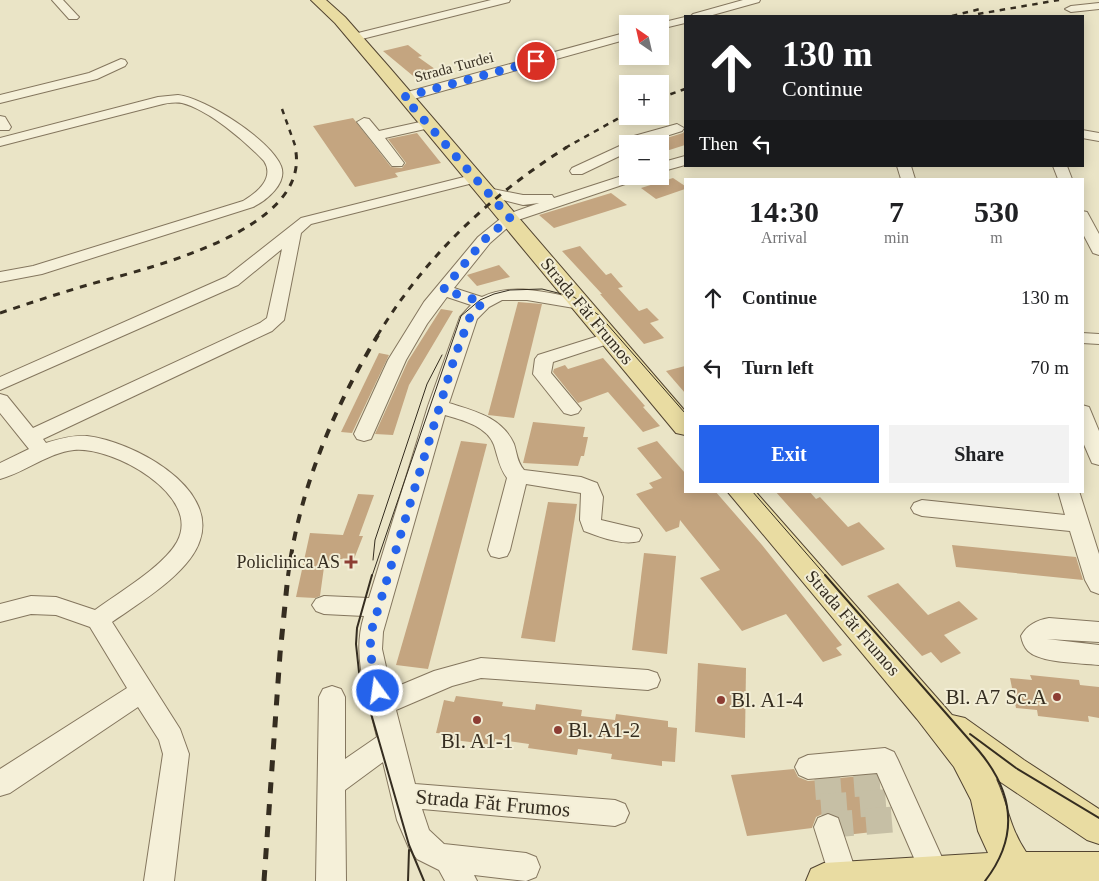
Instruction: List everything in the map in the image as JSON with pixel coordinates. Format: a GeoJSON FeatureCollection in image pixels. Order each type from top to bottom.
{"type":"FeatureCollection","features":[{"type":"Feature","properties":{"kind":"main road","name":"Strada Făt Frumos"},"geometry":{"type":"LineString","coordinates":[[318,0],[354,37],[476,178],[608,338],[684,426]]}},
{"type":"Feature","properties":{"kind":"main road","name":"Strada Făt Frumos"},"geometry":{"type":"LineString","coordinates":[[742,493],[928,709],[966,758],[980,780],[988,800],[995,831],[1024,875]]}},
{"type":"Feature","properties":{"kind":"main road","name":"Strada Făt Frumos"},"geometry":{"type":"LineString","coordinates":[[928,709],[1012,771],[1099,828]]}},
{"type":"Feature","properties":{"kind":"main road"},"geometry":{"type":"LineString","coordinates":[[834,880],[935,873],[1024,875],[1099,869]]}},
{"type":"Feature","properties":{"kind":"street"},"geometry":{"type":"LineString","coordinates":[[57,0],[73,17]]}},
{"type":"Feature","properties":{"kind":"street"},"geometry":{"type":"LineString","coordinates":[[354,37],[504,0]]}},
{"type":"Feature","properties":{"kind":"street"},"geometry":{"type":"LineString","coordinates":[[701,15],[750,1]]}},
{"type":"Feature","properties":{"kind":"street"},"geometry":{"type":"LineString","coordinates":[[1071,9],[1099,6]]}},
{"type":"Feature","properties":{"kind":"street"},"geometry":{"type":"LineString","coordinates":[[669,24],[684,20]]}},
{"type":"Feature","properties":{"kind":"street","name":"Strada Turdei"},"geometry":{"type":"LineString","coordinates":[[404,97],[619,38]]}},
{"type":"Feature","properties":{"kind":"street"},"geometry":{"type":"LineString","coordinates":[[0,99],[93,76],[122,63]]}},
{"type":"Feature","properties":{"kind":"street"},"geometry":{"type":"LineString","coordinates":[[0,142],[176,98],[202,106],[237,130],[269,157],[275,167],[270,189],[264,195],[248,204],[36,270],[0,277]]}},
{"type":"Feature","properties":{"kind":"street"},"geometry":{"type":"LineString","coordinates":[[364,122],[397,163]]}},
{"type":"Feature","properties":{"kind":"street"},"geometry":{"type":"LineString","coordinates":[[376,136],[429,124]]}},
{"type":"Feature","properties":{"kind":"street"},"geometry":{"type":"LineString","coordinates":[[650,135],[681,124]]}},
{"type":"Feature","properties":{"kind":"street"},"geometry":{"type":"LineString","coordinates":[[1084,134],[1099,138]]}},
{"type":"Feature","properties":{"kind":"street"},"geometry":{"type":"LineString","coordinates":[[1084,138],[1099,138]]}},
{"type":"Feature","properties":{"kind":"street"},"geometry":{"type":"LineString","coordinates":[[577,171],[619,151]]}},
{"type":"Feature","properties":{"kind":"street"},"geometry":{"type":"LineString","coordinates":[[669,165],[684,160]]}},
{"type":"Feature","properties":{"kind":"street"},"geometry":{"type":"LineString","coordinates":[[0,384],[232,281],[252,267],[294,229],[306,221],[323,215],[476,178]]}},
{"type":"Feature","properties":{"kind":"street"},"geometry":{"type":"LineString","coordinates":[[364,434],[397,360],[422,318],[484,240],[510,218],[619,181]]}},
{"type":"Feature","properties":{"kind":"street"},"geometry":{"type":"LineString","coordinates":[[488,192],[514,199],[534,200],[593,190]]}},
{"type":"Feature","properties":{"kind":"street"},"geometry":{"type":"LineString","coordinates":[[1084,219],[1099,250]]}},
{"type":"Feature","properties":{"kind":"street"},"geometry":{"type":"LineString","coordinates":[[0,472],[36,444],[275,320],[294,229]]}},
{"type":"Feature","properties":{"kind":"street"},"geometry":{"type":"LineString","coordinates":[[1084,253],[1099,254]]}},
{"type":"Feature","properties":{"kind":"street"},"geometry":{"type":"LineString","coordinates":[[443,290],[483,302],[499,295],[527,295],[580,304]]}},
{"type":"Feature","properties":{"kind":"street","name":"Strada Făt Frumos"},"geometry":{"type":"LineString","coordinates":[[483,302],[474,310],[466,323],[438,406],[371,632],[370,649],[404,795],[615,813]]}},
{"type":"Feature","properties":{"kind":"street"},"geometry":{"type":"LineString","coordinates":[[571,409],[542,374],[544,359],[608,338]]}},
{"type":"Feature","properties":{"kind":"street"},"geometry":{"type":"LineString","coordinates":[[1084,338],[1099,339]]}},
{"type":"Feature","properties":{"kind":"street"},"geometry":{"type":"LineString","coordinates":[[0,400],[36,444],[60,446],[86,443],[121,450],[164,479],[190,508],[194,524],[189,542],[172,564],[98,620]]}},
{"type":"Feature","properties":{"kind":"street"},"geometry":{"type":"LineString","coordinates":[[438,406],[471,418],[496,432],[504,445],[507,462],[518,476],[586,486],[592,492],[590,518],[592,525],[601,529],[632,535]]}},
{"type":"Feature","properties":{"kind":"street"},"geometry":{"type":"LineString","coordinates":[[1084,417],[1099,458]]}},
{"type":"Feature","properties":{"kind":"street"},"geometry":{"type":"LineString","coordinates":[[499,550],[518,476]]}},
{"type":"Feature","properties":{"kind":"street"},"geometry":{"type":"LineString","coordinates":[[1069,493],[1096,580],[1099,584]]}},
{"type":"Feature","properties":{"kind":"street"},"geometry":{"type":"LineString","coordinates":[[922,508],[1079,524]]}},
{"type":"Feature","properties":{"kind":"street"},"geometry":{"type":"LineString","coordinates":[[0,613],[31,605],[56,606],[98,620],[171,736],[176,754],[159,881]]}},
{"type":"Feature","properties":{"kind":"street"},"geometry":{"type":"LineString","coordinates":[[324,605],[378,608]]}},
{"type":"Feature","properties":{"kind":"street"},"geometry":{"type":"LineString","coordinates":[[1099,632],[1049,628],[1043,629],[1033,636],[1034,643],[1050,650],[1099,655]]}},
{"type":"Feature","properties":{"kind":"street"},"geometry":{"type":"LineString","coordinates":[[382,704],[450,675],[464,670],[481,668],[648,680]]}},
{"type":"Feature","properties":{"kind":"street"},"geometry":{"type":"LineString","coordinates":[[0,784],[142,691]]}},
{"type":"Feature","properties":{"kind":"street"},"geometry":{"type":"LineString","coordinates":[[331,881],[332,697]]}},
{"type":"Feature","properties":{"kind":"street"},"geometry":{"type":"LineString","coordinates":[[333,783],[391,742]]}},
{"type":"Feature","properties":{"kind":"street"},"geometry":{"type":"LineString","coordinates":[[808,767],[885,760],[935,873]]}},
{"type":"Feature","properties":{"kind":"street"},"geometry":{"type":"LineString","coordinates":[[404,795],[419,839],[433,855],[454,869],[526,867]]}},
{"type":"Feature","properties":{"kind":"street"},"geometry":{"type":"LineString","coordinates":[[828,827],[834,880]]}},
{"type":"Feature","properties":{"kind":"building"},"geometry":{"type":"Polygon","coordinates":[[[408,45],[422,56],[418,57],[442,74],[418,80],[383,51],[408,45]]]}},
{"type":"Feature","properties":{"kind":"building"},"geometry":{"type":"Polygon","coordinates":[[[353,118],[391,167],[402,168],[406,163],[388,139],[417,133],[441,163],[395,173],[398,177],[355,187],[313,126],[353,118]]]}},
{"type":"Feature","properties":{"kind":"building"},"geometry":{"type":"Polygon","coordinates":[[[684,132],[684,145],[669,150],[669,137],[684,132]]]}},
{"type":"Feature","properties":{"kind":"building"},"geometry":{"type":"Polygon","coordinates":[[[673,178],[684,185],[684,189],[656,199],[641,188],[651,185],[669,185],[669,179],[673,178]]]}},
{"type":"Feature","properties":{"kind":"building"},"geometry":{"type":"Polygon","coordinates":[[[611,193],[627,205],[554,228],[539,215],[611,193]]]}},
{"type":"Feature","properties":{"kind":"building"},"geometry":{"type":"Polygon","coordinates":[[[580,246],[606,275],[611,273],[623,287],[618,288],[639,311],[647,308],[659,320],[650,323],[664,338],[644,344],[600,294],[602,294],[562,251],[580,246]]]}},
{"type":"Feature","properties":{"kind":"building"},"geometry":{"type":"Polygon","coordinates":[[[499,265],[510,277],[477,286],[467,275],[499,265]]]}},
{"type":"Feature","properties":{"kind":"building"},"geometry":{"type":"Polygon","coordinates":[[[518,302],[542,304],[514,418],[488,415],[518,302]]]}},
{"type":"Feature","properties":{"kind":"building"},"geometry":{"type":"Polygon","coordinates":[[[441,309],[453,311],[409,385],[393,435],[375,434],[408,361],[441,309]]]}},
{"type":"Feature","properties":{"kind":"building"},"geometry":{"type":"Polygon","coordinates":[[[379,353],[389,355],[352,433],[341,432],[379,353]]]}},
{"type":"Feature","properties":{"kind":"building"},"geometry":{"type":"Polygon","coordinates":[[[603,358],[660,426],[643,432],[608,392],[578,403],[553,372],[554,369],[565,365],[568,369],[603,358]]]}},
{"type":"Feature","properties":{"kind":"building"},"geometry":{"type":"Polygon","coordinates":[[[684,366],[684,392],[666,371],[684,366]]]}},
{"type":"Feature","properties":{"kind":"building"},"geometry":{"type":"Polygon","coordinates":[[[533,422],[585,427],[583,437],[588,437],[584,456],[581,456],[578,466],[523,463],[533,422]]]}},
{"type":"Feature","properties":{"kind":"building"},"geometry":{"type":"Polygon","coordinates":[[[461,441],[487,444],[428,669],[396,665],[461,441]]]}},
{"type":"Feature","properties":{"kind":"building"},"geometry":{"type":"Polygon","coordinates":[[[657,441],[684,472],[684,493],[717,493],[762,545],[842,645],[836,648],[842,655],[823,662],[786,614],[742,631],[700,578],[720,570],[680,520],[679,527],[666,532],[636,494],[653,488],[649,483],[662,478],[637,448],[657,441]]]}},
{"type":"Feature","properties":{"kind":"building"},"geometry":{"type":"Polygon","coordinates":[[[777,493],[811,493],[816,499],[820,497],[848,527],[859,522],[885,549],[842,566],[777,493]]]}},
{"type":"Feature","properties":{"kind":"building"},"geometry":{"type":"Polygon","coordinates":[[[358,494],[374,495],[359,536],[363,536],[354,559],[337,559],[336,562],[325,560],[320,596],[315,598],[296,597],[310,533],[343,535],[358,494]]]}},
{"type":"Feature","properties":{"kind":"building"},"geometry":{"type":"Polygon","coordinates":[[[548,502],[577,504],[555,642],[521,638],[548,502]]]}},
{"type":"Feature","properties":{"kind":"building"},"geometry":{"type":"Polygon","coordinates":[[[952,545],[1076,557],[1083,580],[956,567],[952,545]]]}},
{"type":"Feature","properties":{"kind":"building"},"geometry":{"type":"Polygon","coordinates":[[[644,553],[676,556],[667,654],[632,650],[644,553]]]}},
{"type":"Feature","properties":{"kind":"building"},"geometry":{"type":"Polygon","coordinates":[[[898,583],[928,615],[959,601],[978,619],[944,635],[961,653],[941,663],[931,652],[922,656],[867,596],[898,583]]]}},
{"type":"Feature","properties":{"kind":"building","name":"Bl. A1-4"},"geometry":{"type":"Polygon","coordinates":[[[698,663],[746,668],[745,738],[695,732],[698,663]]]}},
{"type":"Feature","properties":{"kind":"building","name":"Bl. A7 Sc.A"},"geometry":{"type":"Polygon","coordinates":[[[1030,675],[1079,680],[1080,685],[1099,687],[1099,718],[1088,716],[1089,722],[1038,716],[1037,710],[1016,708],[1010,678],[1032,680],[1030,675]]]}},
{"type":"Feature","properties":{"kind":"building"},"geometry":{"type":"Polygon","coordinates":[[[456,696],[503,702],[502,706],[535,710],[536,704],[582,710],[581,716],[615,720],[616,714],[668,721],[668,727],[677,728],[675,762],[662,761],[662,766],[611,759],[612,754],[578,749],[577,755],[528,748],[529,744],[495,739],[494,745],[446,739],[448,734],[436,733],[444,700],[454,702],[456,696]]]}},
{"type":"Feature","properties":{"kind":"building"},"geometry":{"type":"Polygon","coordinates":[[[794,769],[798,777],[808,781],[861,776],[881,831],[846,835],[840,817],[827,812],[816,817],[812,828],[747,836],[731,775],[794,769]]]}},
{"type":"Feature","properties":{"kind":"tunnel"},"geometry":{"type":"LineString","coordinates":[[815,787],[895,781]]}},
{"type":"Feature","properties":{"kind":"tunnel"},"geometry":{"type":"LineString","coordinates":[[821,807],[904,801]]}},
{"type":"Feature","properties":{"kind":"tunnel"},"geometry":{"type":"LineString","coordinates":[[827,825],[912,818]]}},
{"type":"Feature","properties":{"kind":"tram line"},"geometry":{"type":"LineString","coordinates":[[372,576],[461,316],[480,300],[510,290],[542,289],[574,297],[600,316],[684,412]]}},
{"type":"Feature","properties":{"kind":"tram line"},"geometry":{"type":"LineString","coordinates":[[373,560],[375,540],[427,384],[442,355]]}},
{"type":"Feature","properties":{"kind":"tram line"},"geometry":{"type":"LineString","coordinates":[[754,493],[826,576]]}},
{"type":"Feature","properties":{"kind":"tram line"},"geometry":{"type":"LineString","coordinates":[[372,575],[357,628],[356,644],[359,672],[409,845],[424,881]]}},
{"type":"Feature","properties":{"kind":"tram line"},"geometry":{"type":"LineString","coordinates":[[825,575],[991,767],[1005,799],[1008,815],[1007,832],[1003,848],[996,865],[985,881]]}},
{"type":"Feature","properties":{"kind":"tram line"},"geometry":{"type":"LineString","coordinates":[[970,734],[1016,768],[1099,818]]}},
{"type":"Feature","properties":{"kind":"tram line"},"geometry":{"type":"LineString","coordinates":[[408,881],[409,850]]}},
{"type":"Feature","properties":{"kind":"railway"},"geometry":{"type":"LineString","coordinates":[[978,14],[1059,0]]}},
{"type":"Feature","properties":{"kind":"railway"},"geometry":{"type":"LineString","coordinates":[[956,15],[984,8]]}},
{"type":"Feature","properties":{"kind":"railway"},"geometry":{"type":"LineString","coordinates":[[669,95],[684,89]]}},
{"type":"Feature","properties":{"kind":"railway"},"geometry":{"type":"LineString","coordinates":[[282,109],[296,148]]}},
{"type":"Feature","properties":{"kind":"railway"},"geometry":{"type":"LineString","coordinates":[[565,148],[619,118]]}},
{"type":"Feature","properties":{"kind":"railway"},"geometry":{"type":"LineString","coordinates":[[0,313],[186,256],[222,241],[254,223],[279,201],[294,176],[295,147]]}},
{"type":"Feature","properties":{"kind":"railway"},"geometry":{"type":"LineString","coordinates":[[377,336],[416,280],[461,230],[511,186],[567,147]]}},
{"type":"Feature","properties":{"kind":"railway"},"geometry":{"type":"LineString","coordinates":[[288,576],[300,512],[320,451],[346,392],[378,335]]}},
{"type":"Feature","properties":{"kind":"railway"},"geometry":{"type":"LineString","coordinates":[[264,881],[280,654],[288,575]]}},
{"type":"Feature","properties":{"kind":"place","name":"Policlinica AS"},"geometry":{"type":"Point","coordinates":[351,562]}},
{"type":"Feature","properties":{"kind":"place","name":"Bl. A7 Sc.A"},"geometry":{"type":"Point","coordinates":[1057,697]}},
{"type":"Feature","properties":{"kind":"place","name":"Bl. A1-4"},"geometry":{"type":"Point","coordinates":[721,700]}},
{"type":"Feature","properties":{"kind":"place","name":"Bl. A1-1"},"geometry":{"type":"Point","coordinates":[477,720]}},
{"type":"Feature","properties":{"kind":"place","name":"Bl. A1-2"},"geometry":{"type":"Point","coordinates":[558,730]}},
{"type":"Feature","properties":{"kind":"route"},"geometry":{"type":"LineString","coordinates":[[378,691],[370,649],[371,632],[438,406],[466,323],[474,310],[483,302],[443,290],[484,240],[510,218],[404,97],[536,61]]}}]}
